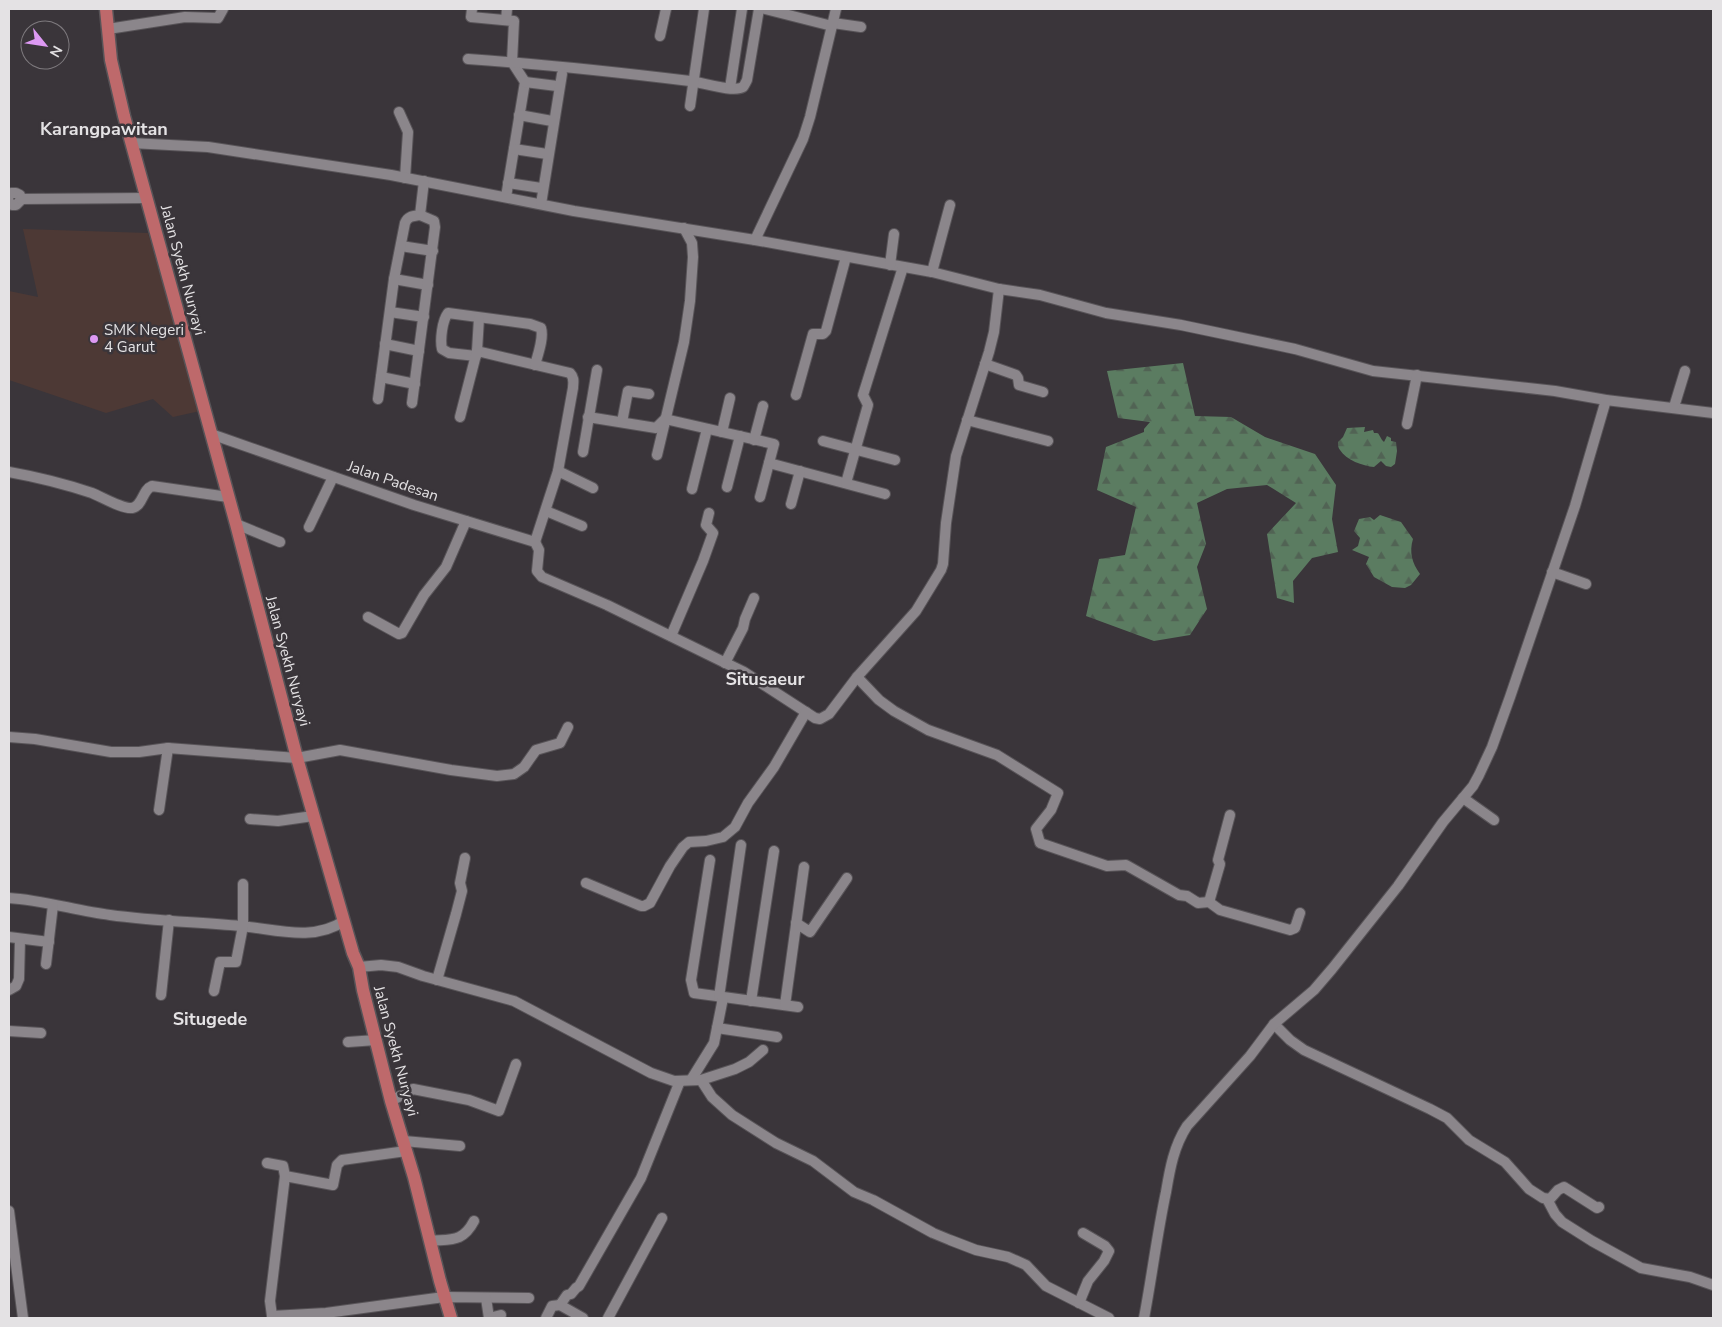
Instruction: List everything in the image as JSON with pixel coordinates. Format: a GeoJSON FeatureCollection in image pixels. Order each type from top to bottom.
{"type":"FeatureCollection","features":[{"type":"Feature","properties":{"kind":"main road","name":"Jalan Syekh Nuryayi"},"geometry":{"type":"LineString","coordinates":[[106,9],[115,80],[131,143],[236,524],[313,816],[353,953],[359,967],[391,1102],[405,1146],[451,1318]]}},
{"type":"Feature","properties":{"kind":"street"},"geometry":{"type":"LineString","coordinates":[[108,29],[186,17],[218,18],[223,9]]}},
{"type":"Feature","properties":{"kind":"street"},"geometry":{"type":"LineString","coordinates":[[472,9],[471,17],[514,21],[512,62],[524,82],[506,197]]}},
{"type":"Feature","properties":{"kind":"street"},"geometry":{"type":"LineString","coordinates":[[506,20],[507,9]]}},
{"type":"Feature","properties":{"kind":"street"},"geometry":{"type":"LineString","coordinates":[[660,36],[666,9]]}},
{"type":"Feature","properties":{"kind":"street"},"geometry":{"type":"LineString","coordinates":[[690,106],[704,9]]}},
{"type":"Feature","properties":{"kind":"street"},"geometry":{"type":"LineString","coordinates":[[730,88],[742,9]]}},
{"type":"Feature","properties":{"kind":"street"},"geometry":{"type":"LineString","coordinates":[[468,59],[693,81],[730,88],[742,87],[748,76],[759,9]]}},
{"type":"Feature","properties":{"kind":"street"},"geometry":{"type":"LineString","coordinates":[[765,9],[832,24],[861,27]]}},
{"type":"Feature","properties":{"kind":"street"},"geometry":{"type":"LineString","coordinates":[[755,240],[803,139],[836,9]]}},
{"type":"Feature","properties":{"kind":"street"},"geometry":{"type":"LineString","coordinates":[[541,204],[562,74]]}},
{"type":"Feature","properties":{"kind":"street"},"geometry":{"type":"LineString","coordinates":[[524,82],[557,86]]}},
{"type":"Feature","properties":{"kind":"street"},"geometry":{"type":"LineString","coordinates":[[399,112],[408,132],[405,178]]}},
{"type":"Feature","properties":{"kind":"street"},"geometry":{"type":"LineString","coordinates":[[519,115],[552,121]]}},
{"type":"Feature","properties":{"kind":"street"},"geometry":{"type":"LineString","coordinates":[[131,143],[208,147],[424,181],[617,218],[755,240],[932,272],[1106,313],[1181,325],[1237,337],[1361,368],[1555,391],[1606,400],[1713,413]]}},
{"type":"Feature","properties":{"kind":"street"},"geometry":{"type":"LineString","coordinates":[[514,149],[547,154]]}},
{"type":"Feature","properties":{"kind":"street"},"geometry":{"type":"LineString","coordinates":[[420,215],[424,181]]}},
{"type":"Feature","properties":{"kind":"street"},"geometry":{"type":"LineString","coordinates":[[508,183],[541,188]]}},
{"type":"Feature","properties":{"kind":"street"},"geometry":{"type":"LineString","coordinates":[[9,196],[11,193],[16,192],[20,195],[21,199]]}},
{"type":"Feature","properties":{"kind":"street"},"geometry":{"type":"LineString","coordinates":[[21,199],[147,198]]}},
{"type":"Feature","properties":{"kind":"street"},"geometry":{"type":"LineString","coordinates":[[9,203],[16,206],[21,199]]}},
{"type":"Feature","properties":{"kind":"street"},"geometry":{"type":"LineString","coordinates":[[932,272],[950,206]]}},
{"type":"Feature","properties":{"kind":"street"},"geometry":{"type":"LineString","coordinates":[[378,399],[394,280],[406,219],[411,216],[420,215],[434,221],[435,227],[412,403]]}},
{"type":"Feature","properties":{"kind":"street"},"geometry":{"type":"LineString","coordinates":[[657,455],[684,342],[690,301],[692,243],[684,228]]}},
{"type":"Feature","properties":{"kind":"street"},"geometry":{"type":"LineString","coordinates":[[890,265],[894,234]]}},
{"type":"Feature","properties":{"kind":"street"},"geometry":{"type":"LineString","coordinates":[[400,246],[433,251]]}},
{"type":"Feature","properties":{"kind":"street"},"geometry":{"type":"LineString","coordinates":[[796,395],[813,334],[823,334],[826,332],[846,257]]}},
{"type":"Feature","properties":{"kind":"street"},"geometry":{"type":"LineString","coordinates":[[846,483],[868,405],[863,395],[903,267]]}},
{"type":"Feature","properties":{"kind":"street"},"geometry":{"type":"LineString","coordinates":[[394,280],[428,285]]}},
{"type":"Feature","properties":{"kind":"street"},"geometry":{"type":"LineString","coordinates":[[535,365],[541,328],[530,324],[448,313],[445,317],[441,348],[445,352],[476,354],[535,365],[570,373],[574,380],[558,471],[535,542],[539,550],[537,566],[539,575],[725,663],[761,682],[820,720],[826,717],[916,610],[938,577],[943,564],[946,523],[956,456],[994,332],[999,288]]}},
{"type":"Feature","properties":{"kind":"street"},"geometry":{"type":"LineString","coordinates":[[390,312],[424,317]]}},
{"type":"Feature","properties":{"kind":"street"},"geometry":{"type":"LineString","coordinates":[[460,417],[476,354],[479,318]]}},
{"type":"Feature","properties":{"kind":"street"},"geometry":{"type":"LineString","coordinates":[[385,344],[419,351]]}},
{"type":"Feature","properties":{"kind":"street"},"geometry":{"type":"LineString","coordinates":[[985,364],[1016,375],[1019,386],[1043,392]]}},
{"type":"Feature","properties":{"kind":"street"},"geometry":{"type":"LineString","coordinates":[[583,452],[596,370]]}},
{"type":"Feature","properties":{"kind":"street"},"geometry":{"type":"LineString","coordinates":[[1674,407],[1685,370]]}},
{"type":"Feature","properties":{"kind":"street"},"geometry":{"type":"LineString","coordinates":[[1407,424],[1417,375]]}},
{"type":"Feature","properties":{"kind":"street"},"geometry":{"type":"LineString","coordinates":[[381,377],[415,384]]}},
{"type":"Feature","properties":{"kind":"street"},"geometry":{"type":"LineString","coordinates":[[622,422],[628,391],[649,394]]}},
{"type":"Feature","properties":{"kind":"street"},"geometry":{"type":"LineString","coordinates":[[722,432],[730,398]]}},
{"type":"Feature","properties":{"kind":"street"},"geometry":{"type":"LineString","coordinates":[[1144,1318],[1158,1229],[1174,1151],[1179,1138],[1187,1126],[1250,1056],[1274,1024],[1314,990],[1332,969],[1398,886],[1443,822],[1476,780],[1492,747],[1575,506],[1606,400]]}},
{"type":"Feature","properties":{"kind":"street"},"geometry":{"type":"LineString","coordinates":[[754,440],[763,406]]}},
{"type":"Feature","properties":{"kind":"street"},"geometry":{"type":"LineString","coordinates":[[588,416],[656,428],[665,419]]}},
{"type":"Feature","properties":{"kind":"street"},"geometry":{"type":"LineString","coordinates":[[665,419],[774,444],[760,497]]}},
{"type":"Feature","properties":{"kind":"street"},"geometry":{"type":"LineString","coordinates":[[967,420],[1048,441]]}},
{"type":"Feature","properties":{"kind":"street"},"geometry":{"type":"LineString","coordinates":[[692,489],[707,429]]}},
{"type":"Feature","properties":{"kind":"street","name":"Jalan Padesan"},"geometry":{"type":"LineString","coordinates":[[211,434],[333,477],[535,542]]}},
{"type":"Feature","properties":{"kind":"street"},"geometry":{"type":"LineString","coordinates":[[727,487],[740,436]]}},
{"type":"Feature","properties":{"kind":"street"},"geometry":{"type":"LineString","coordinates":[[823,441],[894,460]]}},
{"type":"Feature","properties":{"kind":"street"},"geometry":{"type":"LineString","coordinates":[[769,463],[885,494]]}},
{"type":"Feature","properties":{"kind":"street"},"geometry":{"type":"LineString","coordinates":[[558,471],[593,488]]}},
{"type":"Feature","properties":{"kind":"street"},"geometry":{"type":"LineString","coordinates":[[791,504],[800,471]]}},
{"type":"Feature","properties":{"kind":"street"},"geometry":{"type":"LineString","coordinates":[[9,472],[39,478],[132,508],[139,503],[145,490],[152,486],[228,497]]}},
{"type":"Feature","properties":{"kind":"street"},"geometry":{"type":"LineString","coordinates":[[309,527],[333,477]]}},
{"type":"Feature","properties":{"kind":"street"},"geometry":{"type":"LineString","coordinates":[[546,511],[582,526]]}},
{"type":"Feature","properties":{"kind":"street"},"geometry":{"type":"LineString","coordinates":[[671,636],[713,533],[706,525],[709,513]]}},
{"type":"Feature","properties":{"kind":"street"},"geometry":{"type":"LineString","coordinates":[[368,617],[402,634],[424,595],[446,567],[466,521]]}},
{"type":"Feature","properties":{"kind":"street"},"geometry":{"type":"LineString","coordinates":[[236,524],[280,542]]}},
{"type":"Feature","properties":{"kind":"street"},"geometry":{"type":"LineString","coordinates":[[1552,572],[1586,584]]}},
{"type":"Feature","properties":{"kind":"street"},"geometry":{"type":"LineString","coordinates":[[725,663],[743,628],[754,598]]}},
{"type":"Feature","properties":{"kind":"street"},"geometry":{"type":"LineString","coordinates":[[857,678],[879,700],[894,711],[928,730],[997,754],[1058,793],[1051,810],[1036,829],[1039,842],[1108,866],[1126,865],[1179,895],[1187,896],[1198,903],[1209,902],[1220,910],[1290,930],[1294,928],[1300,913]]}},
{"type":"Feature","properties":{"kind":"street"},"geometry":{"type":"LineString","coordinates":[[586,883],[641,906],[650,903],[670,866],[683,847],[692,841],[706,841],[724,837],[735,827],[748,803],[774,767],[806,712]]}},
{"type":"Feature","properties":{"kind":"street"},"geometry":{"type":"LineString","coordinates":[[9,737],[44,740],[111,752],[139,752],[168,748],[297,758],[345,751],[451,770],[497,776],[514,774],[524,767],[536,750],[560,743],[568,727]]}},
{"type":"Feature","properties":{"kind":"street"},"geometry":{"type":"LineString","coordinates":[[159,810],[168,748]]}},
{"type":"Feature","properties":{"kind":"street"},"geometry":{"type":"LineString","coordinates":[[1463,798],[1494,820]]}},
{"type":"Feature","properties":{"kind":"street"},"geometry":{"type":"LineString","coordinates":[[1209,902],[1220,864],[1218,859],[1230,815]]}},
{"type":"Feature","properties":{"kind":"street"},"geometry":{"type":"LineString","coordinates":[[250,819],[278,821],[297,820],[313,816]]}},
{"type":"Feature","properties":{"kind":"street"},"geometry":{"type":"LineString","coordinates":[[560,1305],[567,1295],[580,1286],[641,1178],[691,1080],[714,1043],[741,845]]}},
{"type":"Feature","properties":{"kind":"street"},"geometry":{"type":"LineString","coordinates":[[751,1001],[774,851]]}},
{"type":"Feature","properties":{"kind":"street"},"geometry":{"type":"LineString","coordinates":[[437,980],[462,891],[460,883],[465,858]]}},
{"type":"Feature","properties":{"kind":"street"},"geometry":{"type":"LineString","coordinates":[[710,860],[691,980],[694,993],[798,1007]]}},
{"type":"Feature","properties":{"kind":"street"},"geometry":{"type":"LineString","coordinates":[[785,1005],[804,867]]}},
{"type":"Feature","properties":{"kind":"street"},"geometry":{"type":"LineString","coordinates":[[796,924],[810,932],[847,878]]}},
{"type":"Feature","properties":{"kind":"street"},"geometry":{"type":"LineString","coordinates":[[214,991],[220,962],[236,962],[243,926],[244,884]]}},
{"type":"Feature","properties":{"kind":"street"},"geometry":{"type":"LineString","coordinates":[[9,898],[111,915],[243,926],[298,933],[315,933],[335,928],[344,921]]}},
{"type":"Feature","properties":{"kind":"street"},"geometry":{"type":"LineString","coordinates":[[46,964],[53,905]]}},
{"type":"Feature","properties":{"kind":"street"},"geometry":{"type":"LineString","coordinates":[[161,995],[169,920]]}},
{"type":"Feature","properties":{"kind":"street"},"geometry":{"type":"LineString","coordinates":[[9,937],[49,942]]}},
{"type":"Feature","properties":{"kind":"street"},"geometry":{"type":"LineString","coordinates":[[9,990],[16,986],[19,979],[20,939]]}},
{"type":"Feature","properties":{"kind":"street"},"geometry":{"type":"LineString","coordinates":[[359,967],[389,965],[514,1001],[651,1073],[674,1081],[691,1080],[735,1069],[749,1062],[763,1050]]}},
{"type":"Feature","properties":{"kind":"street"},"geometry":{"type":"LineString","coordinates":[[1274,1024],[1290,1040],[1304,1050],[1447,1118],[1469,1140],[1505,1162],[1529,1189],[1548,1199],[1555,1214],[1562,1222],[1592,1241],[1640,1268],[1690,1277],[1713,1285]]}},
{"type":"Feature","properties":{"kind":"street"},"geometry":{"type":"LineString","coordinates":[[717,1028],[776,1036]]}},
{"type":"Feature","properties":{"kind":"street"},"geometry":{"type":"LineString","coordinates":[[9,1031],[42,1033]]}},
{"type":"Feature","properties":{"kind":"street"},"geometry":{"type":"LineString","coordinates":[[348,1042],[376,1040]]}},
{"type":"Feature","properties":{"kind":"street"},"geometry":{"type":"LineString","coordinates":[[391,1102],[413,1089],[469,1100],[499,1111],[516,1064]]}},
{"type":"Feature","properties":{"kind":"street"},"geometry":{"type":"LineString","coordinates":[[691,1080],[732,1115],[776,1143],[812,1161],[854,1192],[950,1240],[976,1250],[1021,1262],[1031,1268],[1042,1284],[1109,1318]]}},
{"type":"Feature","properties":{"kind":"street"},"geometry":{"type":"LineString","coordinates":[[285,1176],[333,1185],[338,1165],[342,1160],[405,1146],[460,1146]]}},
{"type":"Feature","properties":{"kind":"street"},"geometry":{"type":"LineString","coordinates":[[267,1163],[282,1166],[285,1176],[270,1300],[272,1317],[444,1297],[529,1298]]}},
{"type":"Feature","properties":{"kind":"street"},"geometry":{"type":"LineString","coordinates":[[1548,1199],[1552,1198],[1558,1190],[1564,1187],[1597,1208],[1599,1207]]}},
{"type":"Feature","properties":{"kind":"street"},"geometry":{"type":"LineString","coordinates":[[9,1211],[23,1318]]}},
{"type":"Feature","properties":{"kind":"street"},"geometry":{"type":"LineString","coordinates":[[608,1318],[662,1218]]}},
{"type":"Feature","properties":{"kind":"street"},"geometry":{"type":"LineString","coordinates":[[431,1241],[455,1239],[463,1236],[468,1232],[474,1221]]}},
{"type":"Feature","properties":{"kind":"street"},"geometry":{"type":"LineString","coordinates":[[1079,1303],[1088,1281],[1104,1261],[1109,1251],[1105,1246],[1083,1233]]}},
{"type":"Feature","properties":{"kind":"street"},"geometry":{"type":"LineString","coordinates":[[486,1298],[489,1318],[501,1315]]}},
{"type":"Feature","properties":{"kind":"street"},"geometry":{"type":"LineString","coordinates":[[546,1318],[552,1306],[560,1305],[583,1318]]}},
{"type":"Feature","properties":{"kind":"shaded area","name":"SMK Negeri 4 Garut"},"geometry":{"type":"Polygon","coordinates":[[[23,229],[148,233],[200,411],[173,417],[153,399],[106,413],[9,380],[9,291],[38,297],[23,229]]]}},
{"type":"Feature","properties":{"kind":"green space"},"geometry":{"type":"Polygon","coordinates":[[[1183,363],[1195,416],[1231,417],[1265,437],[1315,454],[1336,485],[1332,519],[1338,552],[1312,558],[1293,581],[1294,603],[1277,598],[1267,534],[1296,503],[1267,485],[1227,489],[1197,503],[1206,544],[1197,567],[1207,609],[1190,635],[1154,641],[1086,616],[1099,559],[1125,555],[1136,507],[1097,490],[1106,447],[1144,432],[1144,429],[1150,422],[1118,418],[1107,371],[1183,363]]]}},
{"type":"Feature","properties":{"kind":"green space"},"geometry":{"type":"Polygon","coordinates":[[[1365,427],[1364,432],[1373,430],[1374,433],[1378,433],[1384,442],[1387,436],[1391,438],[1391,441],[1396,442],[1395,464],[1391,467],[1386,466],[1381,461],[1374,467],[1360,464],[1350,460],[1339,449],[1338,442],[1343,437],[1347,428],[1365,427]]]}},
{"type":"Feature","properties":{"kind":"green space"},"geometry":{"type":"Polygon","coordinates":[[[1380,515],[1401,522],[1413,539],[1412,557],[1420,574],[1411,585],[1405,588],[1392,587],[1374,577],[1366,564],[1369,557],[1352,550],[1358,546],[1360,538],[1354,531],[1359,519],[1370,517],[1374,520],[1380,515]]]}},
{"type":"Feature","properties":{"kind":"place","name":"SMK Negeri 4 Garut"},"geometry":{"type":"Point","coordinates":[94,339]}},
{"type":"Feature","properties":{"kind":"district","name":"Karangpawitan"},"geometry":{"type":"Point","coordinates":[104,129]}},
{"type":"Feature","properties":{"kind":"district","name":"Situsaeur"},"geometry":{"type":"Point","coordinates":[765,679]}},
{"type":"Feature","properties":{"kind":"district","name":"Situgede"},"geometry":{"type":"Point","coordinates":[210,1019]}}]}
